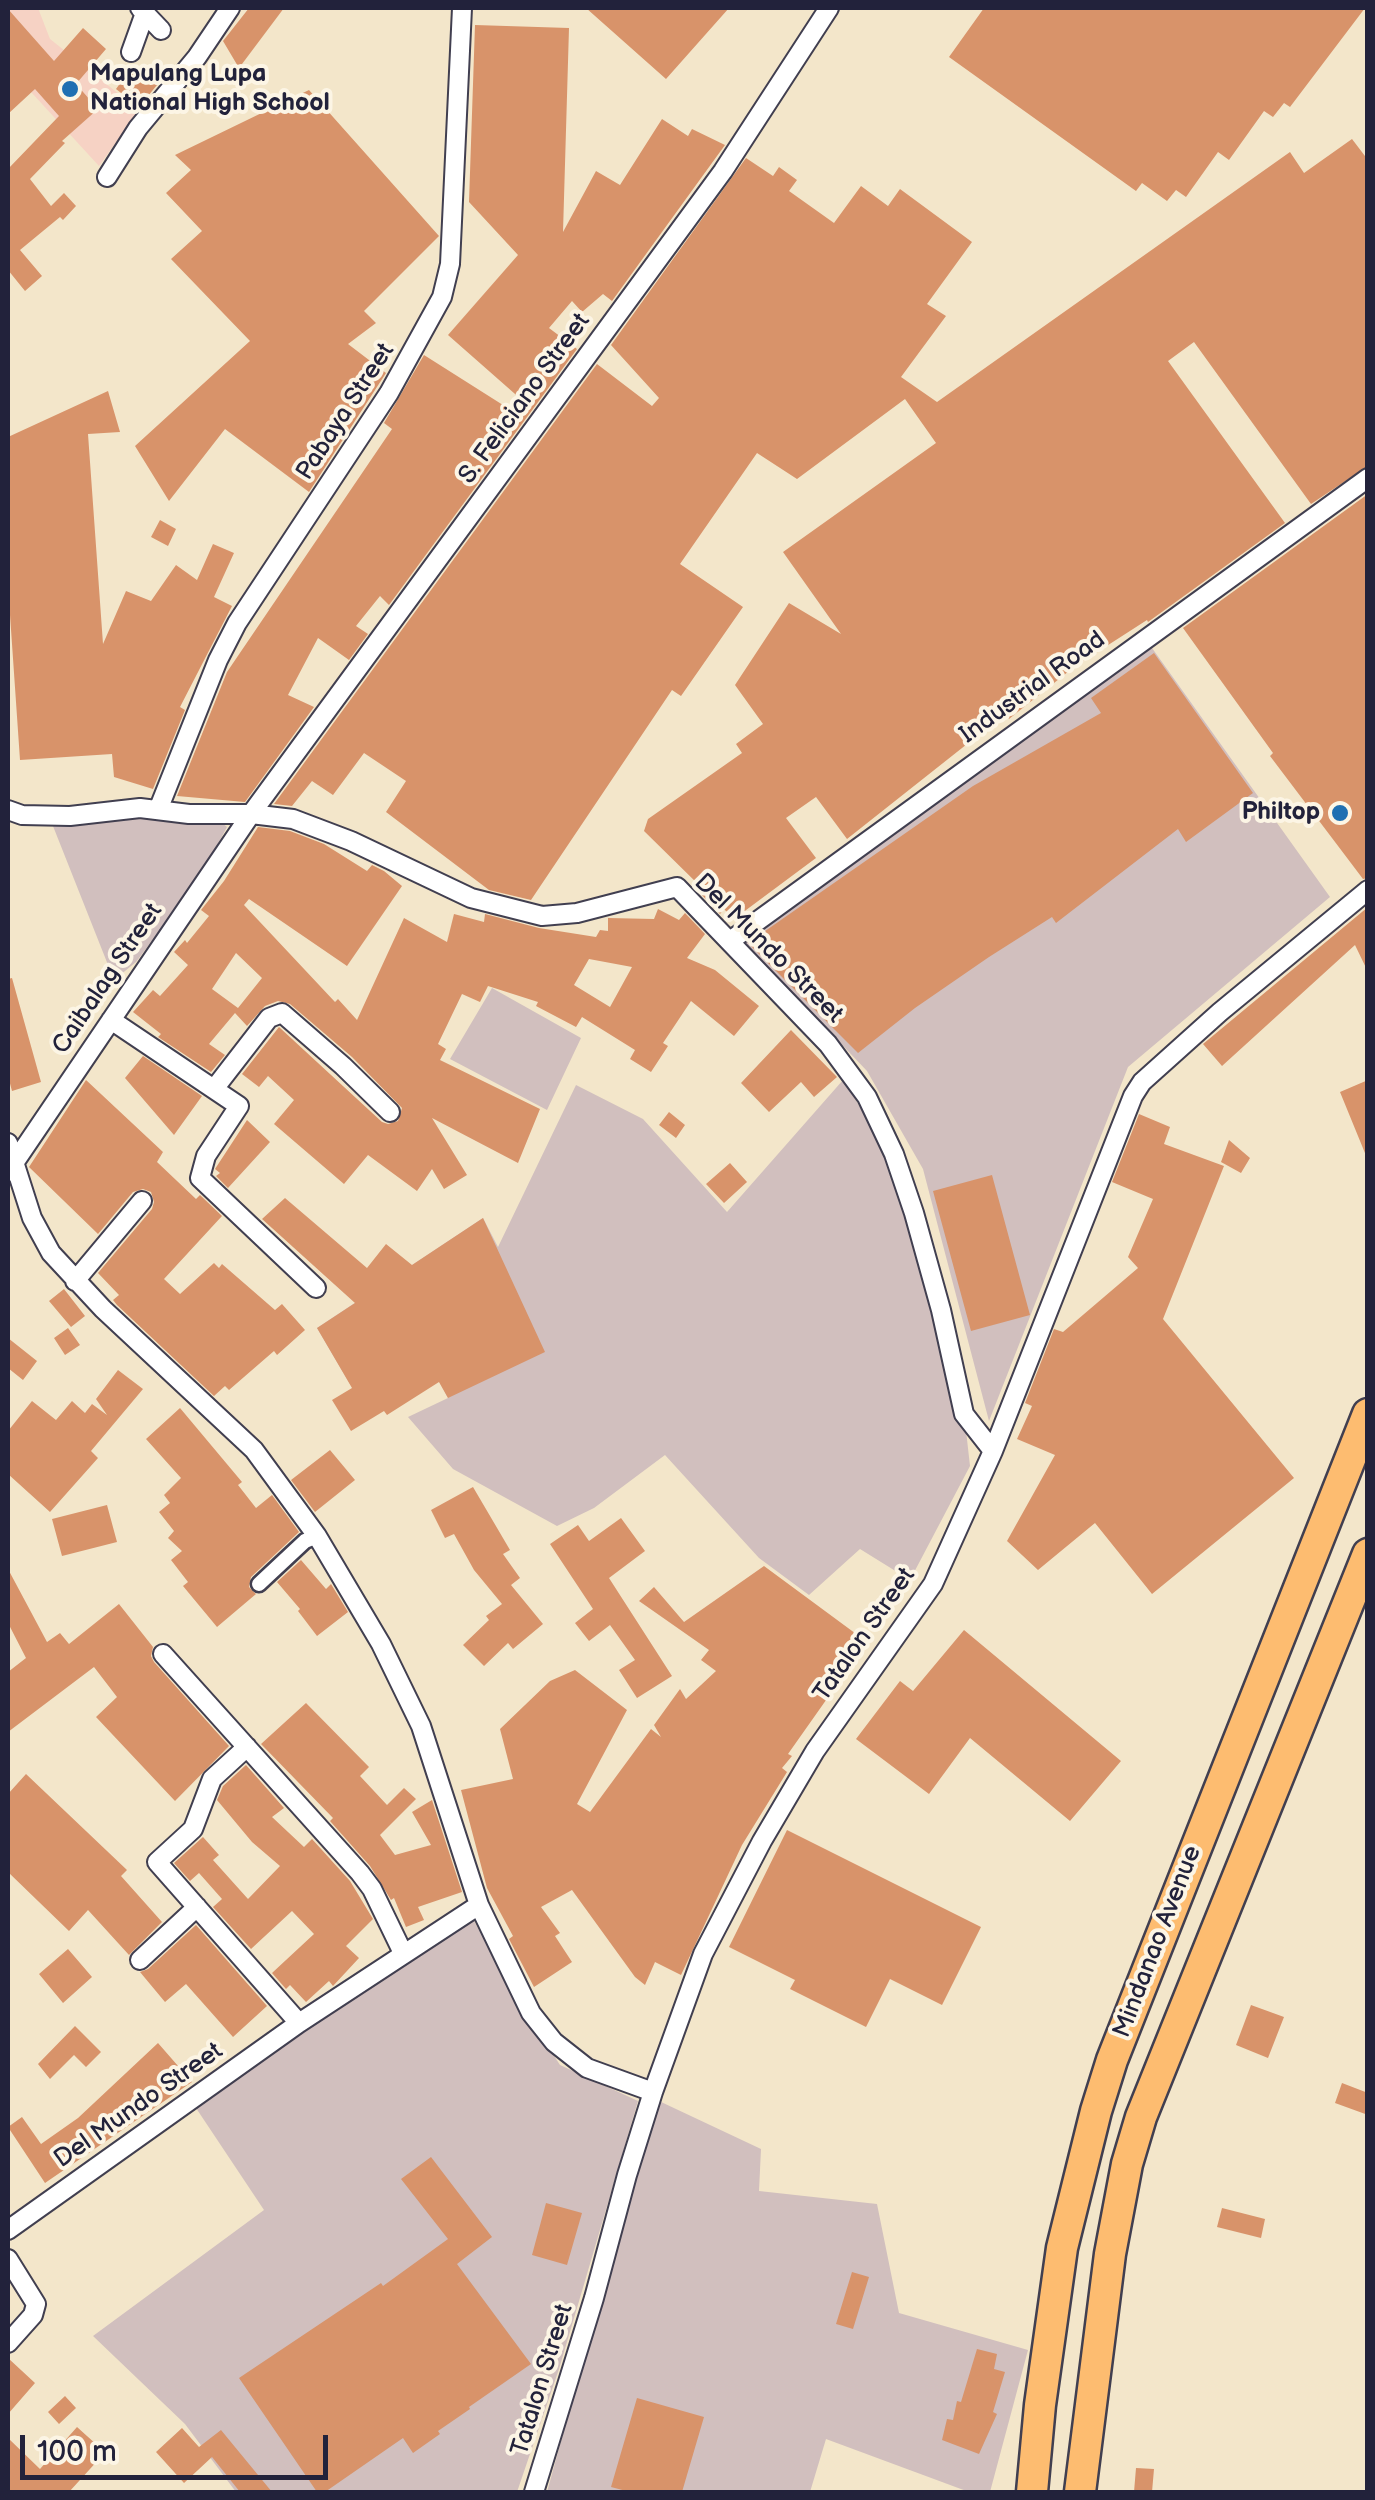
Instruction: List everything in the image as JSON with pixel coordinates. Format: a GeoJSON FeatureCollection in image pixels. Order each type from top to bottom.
{"type":"FeatureCollection","features":[{"type":"Feature","properties":{"kind":"main road","name":"Mindanao Avenue"},"geometry":{"type":"LineString","coordinates":[[1032,2492],[1062,2248],[1096,2111],[1112,2060],[1368,1414]]}},
{"type":"Feature","properties":{"kind":"main road","name":"Mindanao Avenue"},"geometry":{"type":"LineString","coordinates":[[1080,2492],[1110,2254],[1127,2164],[1141,2117],[1368,1554]]}},
{"type":"Feature","properties":{"kind":"street"},"geometry":{"type":"LineString","coordinates":[[107,177],[138,128],[198,57],[230,8]]}},
{"type":"Feature","properties":{"kind":"street","name":"Pabaya Street"},"geometry":{"type":"LineString","coordinates":[[158,810],[237,622],[390,394],[442,298],[450,264],[462,8]]}},
{"type":"Feature","properties":{"kind":"street","name":"S. Feliciano Street"},"geometry":{"type":"LineString","coordinates":[[250,814],[723,171],[829,8]]}},
{"type":"Feature","properties":{"kind":"street"},"geometry":{"type":"LineString","coordinates":[[130,52],[143,10],[162,30]]}},
{"type":"Feature","properties":{"kind":"street","name":"Industrial Road"},"geometry":{"type":"LineString","coordinates":[[730,941],[1368,478]]}},
{"type":"Feature","properties":{"kind":"street"},"geometry":{"type":"LineString","coordinates":[[8,810],[44,816],[124,808],[222,816],[250,814]]}},
{"type":"Feature","properties":{"kind":"street","name":"Del Mundo Street"},"geometry":{"type":"LineString","coordinates":[[250,814],[319,827],[441,886],[530,915],[578,913],[677,887],[838,1055],[883,1128],[914,1213],[942,1310],[964,1414],[993,1451]]}},
{"type":"Feature","properties":{"kind":"street","name":"Caibalag Street"},"geometry":{"type":"LineString","coordinates":[[10,1169],[250,814]]}},
{"type":"Feature","properties":{"kind":"street","name":"Tatalon Street"},"geometry":{"type":"LineString","coordinates":[[534,2492],[653,2092],[703,1954],[815,1751],[927,1596],[993,1451],[1133,1096],[1142,1082],[1220,1012],[1368,890]]}},
{"type":"Feature","properties":{"kind":"street"},"geometry":{"type":"LineString","coordinates":[[214,1089],[269,1018],[282,1014],[344,1066],[390,1112]]}},
{"type":"Feature","properties":{"kind":"street"},"geometry":{"type":"LineString","coordinates":[[111,1020],[239,1106],[206,1156],[200,1178],[316,1288]]}},
{"type":"Feature","properties":{"kind":"street"},"geometry":{"type":"LineString","coordinates":[[8,1144],[10,1169],[52,1253],[75,1281],[254,1450],[317,1536],[381,1644],[422,1726],[479,1905],[518,1991],[554,2042],[587,2068],[653,2092]]}},
{"type":"Feature","properties":{"kind":"street"},"geometry":{"type":"LineString","coordinates":[[75,1281],[142,1200]]}},
{"type":"Feature","properties":{"kind":"street"},"geometry":{"type":"LineString","coordinates":[[258,1584],[305,1541],[317,1536]]}},
{"type":"Feature","properties":{"kind":"street"},"geometry":{"type":"LineString","coordinates":[[164,1654],[360,1873],[372,1889],[402,1953]]}},
{"type":"Feature","properties":{"kind":"street"},"geometry":{"type":"LineString","coordinates":[[247,1747],[212,1779],[193,1829],[157,1862],[300,2023]]}},
{"type":"Feature","properties":{"kind":"street","name":"Del Mundo Street"},"geometry":{"type":"LineString","coordinates":[[8,2230],[300,2023],[479,1905]]}},
{"type":"Feature","properties":{"kind":"street"},"geometry":{"type":"LineString","coordinates":[[140,1960],[197,1907]]}},
{"type":"Feature","properties":{"kind":"street"},"geometry":{"type":"LineString","coordinates":[[8,2258],[36,2304],[33,2315],[8,2343]]}},
{"type":"Feature","properties":{"kind":"shaded area","name":"Mapulang Lupa National High School"},"geometry":{"type":"Polygon","coordinates":[[[8,8],[38,8],[50,39],[139,110],[99,166],[8,67],[8,8]]]}},
{"type":"Feature","properties":{"kind":"shaded area"},"geometry":{"type":"Polygon","coordinates":[[[1152,648],[1330,897],[1128,1067],[989,1421],[923,1169],[867,1071],[743,941],[1152,648]]]}},
{"type":"Feature","properties":{"kind":"shaded area"},"geometry":{"type":"Polygon","coordinates":[[[146,811],[183,824],[222,823],[227,827],[200,877],[136,962],[114,980],[51,821],[146,811]]]}},
{"type":"Feature","properties":{"kind":"shaded area"},"geometry":{"type":"Polygon","coordinates":[[[492,988],[581,1038],[547,1110],[450,1059],[492,988]]]}},
{"type":"Feature","properties":{"kind":"shaded area"},"geometry":{"type":"Polygon","coordinates":[[[843,1080],[891,1156],[963,1404],[970,1466],[910,1580],[860,1549],[809,1595],[759,1558],[665,1455],[594,1508],[557,1526],[453,1469],[408,1417],[448,1398],[417,1340],[350,1384],[317,1328],[483,1218],[498,1247],[576,1085],[643,1119],[727,1212],[843,1080]]]}},
{"type":"Feature","properties":{"kind":"shaded area"},"geometry":{"type":"Polygon","coordinates":[[[469,1912],[520,2004],[560,2065],[638,2101],[559,2369],[517,2492],[236,2492],[185,2424],[93,2336],[264,2210],[194,2105],[469,1912]]]}},
{"type":"Feature","properties":{"kind":"shaded area"},"geometry":{"type":"Polygon","coordinates":[[[659,2101],[761,2149],[759,2191],[877,2204],[899,2313],[1028,2350],[990,2492],[969,2492],[826,2439],[810,2492],[547,2492],[626,2205],[659,2101]]]}},
{"type":"Feature","properties":{"kind":"building"},"geometry":{"type":"Polygon","coordinates":[[[249,8],[284,8],[239,68],[223,41],[249,8]]]}},
{"type":"Feature","properties":{"kind":"building"},"geometry":{"type":"Polygon","coordinates":[[[586,8],[729,8],[666,79],[586,8]]]}},
{"type":"Feature","properties":{"kind":"building"},"geometry":{"type":"Polygon","coordinates":[[[984,8],[1365,8],[1290,107],[1284,103],[1273,117],[1264,111],[1229,160],[1218,152],[1186,197],[1176,190],[1167,201],[1142,183],[1136,191],[949,57],[984,8]]]}},
{"type":"Feature","properties":{"kind":"building"},"geometry":{"type":"Polygon","coordinates":[[[8,9],[54,61],[83,28],[106,49],[76,84],[98,109],[62,141],[65,143],[30,179],[51,206],[64,193],[76,206],[20,250],[42,276],[25,291],[8,270],[8,169],[59,116],[35,89],[8,114],[8,9]]]}},
{"type":"Feature","properties":{"kind":"building"},"geometry":{"type":"Polygon","coordinates":[[[475,25],[569,28],[563,232],[596,171],[620,185],[662,119],[688,136],[692,129],[725,145],[612,301],[603,294],[582,312],[572,301],[549,328],[577,349],[389,605],[380,596],[356,626],[368,634],[349,660],[318,638],[288,695],[314,707],[245,802],[177,796],[227,672],[392,429],[384,423],[424,355],[514,412],[523,401],[448,335],[518,255],[469,202],[475,25]]]}},
{"type":"Feature","properties":{"kind":"building"},"geometry":{"type":"Polygon","coordinates":[[[132,67],[157,85],[139,107],[116,89],[132,67]]]}},
{"type":"Feature","properties":{"kind":"building"},"geometry":{"type":"Polygon","coordinates":[[[309,90],[439,236],[364,311],[376,323],[348,344],[386,373],[309,492],[225,429],[169,501],[135,446],[250,341],[171,259],[202,231],[166,193],[191,170],[175,155],[309,90]]]}},
{"type":"Feature","properties":{"kind":"building"},"geometry":{"type":"Polygon","coordinates":[[[1352,139],[1368,160],[1368,466],[1311,504],[1194,342],[1168,361],[1285,523],[1148,622],[1074,667],[1009,719],[1005,714],[847,839],[816,797],[786,818],[816,858],[734,919],[724,909],[720,914],[700,893],[703,889],[644,831],[648,819],[742,753],[736,744],[763,724],[735,685],[789,603],[841,634],[783,552],[936,443],[905,399],[797,479],[757,453],[680,564],[743,607],[681,696],[672,690],[531,900],[489,890],[386,812],[406,781],[364,753],[333,795],[312,781],[292,806],[274,804],[597,364],[652,406],[659,398],[611,345],[746,158],[773,176],[779,167],[797,180],[789,191],[834,223],[861,186],[888,206],[900,189],[972,242],[927,304],[946,316],[901,377],[937,402],[1290,152],[1304,173],[1352,139]]]}},
{"type":"Feature","properties":{"kind":"building"},"geometry":{"type":"Polygon","coordinates":[[[108,391],[120,432],[88,434],[103,644],[126,591],[151,601],[176,565],[197,580],[213,544],[234,553],[214,597],[232,606],[180,707],[185,710],[153,789],[114,777],[112,754],[20,760],[8,586],[8,437],[108,391]]]}},
{"type":"Feature","properties":{"kind":"building"},"geometry":{"type":"Polygon","coordinates":[[[1368,494],[1368,878],[1363,879],[1270,756],[1273,753],[1183,628],[1368,494]]]}},
{"type":"Feature","properties":{"kind":"building"},"geometry":{"type":"Polygon","coordinates":[[[160,520],[176,529],[168,546],[151,537],[160,520]]]}},
{"type":"Feature","properties":{"kind":"building"},"geometry":{"type":"Polygon","coordinates":[[[1154,653],[1253,793],[1186,842],[1178,829],[1056,923],[1052,917],[989,957],[858,1053],[748,943],[973,786],[1101,713],[1091,698],[1154,653]]]}},
{"type":"Feature","properties":{"kind":"building"},"geometry":{"type":"Polygon","coordinates":[[[258,827],[290,831],[324,844],[367,871],[372,865],[384,871],[402,886],[347,966],[249,899],[244,905],[335,1002],[338,999],[357,1020],[404,918],[447,942],[454,914],[484,922],[485,914],[596,937],[600,930],[608,931],[608,918],[654,919],[658,909],[679,920],[685,913],[705,934],[687,958],[715,970],[759,1006],[734,1036],[691,1001],[663,1043],[668,1046],[651,1072],[630,1059],[635,1050],[582,1017],[576,1027],[536,1006],[538,1002],[488,986],[480,1002],[462,994],[438,1044],[446,1049],[440,1060],[540,1109],[518,1163],[432,1118],[467,1175],[444,1189],[432,1169],[417,1191],[368,1155],[344,1184],[274,1124],[294,1100],[268,1076],[259,1087],[242,1074],[279,1027],[382,1122],[398,1121],[402,1108],[352,1057],[290,1004],[278,1001],[265,1006],[247,1026],[235,1013],[209,1044],[225,1055],[211,1072],[158,1037],[161,1034],[133,1012],[153,990],[160,996],[188,965],[174,952],[185,940],[187,943],[209,916],[201,910],[258,827]],[[236,953],[212,989],[238,1008],[262,978],[236,953]],[[589,959],[574,985],[610,1007],[632,967],[589,959]]]}},
{"type":"Feature","properties":{"kind":"building"},"geometry":{"type":"Polygon","coordinates":[[[1368,907],[1368,972],[1355,945],[1222,1066],[1203,1044],[1368,907]]]}},
{"type":"Feature","properties":{"kind":"building"},"geometry":{"type":"Polygon","coordinates":[[[12,978],[41,1082],[12,1091],[8,1076],[8,979],[12,978]]]}},
{"type":"Feature","properties":{"kind":"building"},"geometry":{"type":"Polygon","coordinates":[[[791,1030],[837,1077],[814,1097],[801,1082],[769,1112],[741,1083],[791,1030]]]}},
{"type":"Feature","properties":{"kind":"building"},"geometry":{"type":"Polygon","coordinates":[[[143,1056],[202,1096],[174,1135],[125,1078],[143,1056]]]}},
{"type":"Feature","properties":{"kind":"building"},"geometry":{"type":"Polygon","coordinates":[[[86,1080],[163,1152],[157,1162],[196,1199],[200,1195],[222,1216],[164,1279],[180,1294],[214,1263],[219,1268],[222,1264],[275,1310],[282,1304],[305,1330],[229,1390],[225,1386],[214,1396],[117,1305],[113,1300],[119,1295],[98,1273],[152,1209],[151,1192],[133,1192],[98,1234],[29,1167],[86,1080]]]}},
{"type":"Feature","properties":{"kind":"building"},"geometry":{"type":"Polygon","coordinates":[[[1368,1080],[1368,1158],[1367,1158],[1340,1092],[1368,1080]]]}},
{"type":"Feature","properties":{"kind":"building"},"geometry":{"type":"Polygon","coordinates":[[[669,1112],[685,1125],[676,1138],[659,1125],[669,1112]]]}},
{"type":"Feature","properties":{"kind":"building"},"geometry":{"type":"Polygon","coordinates":[[[1139,1114],[1170,1127],[1164,1144],[1224,1166],[1163,1319],[1294,1478],[1152,1594],[1095,1523],[1038,1570],[1007,1541],[1055,1455],[1017,1439],[1032,1406],[1025,1403],[1054,1329],[1063,1332],[1138,1268],[1128,1257],[1153,1199],[1112,1182],[1139,1114]]]}},
{"type":"Feature","properties":{"kind":"building"},"geometry":{"type":"Polygon","coordinates":[[[247,1120],[270,1142],[228,1188],[216,1176],[220,1173],[215,1169],[247,1120]]]}},
{"type":"Feature","properties":{"kind":"building"},"geometry":{"type":"Polygon","coordinates":[[[1229,1140],[1250,1158],[1241,1173],[1221,1162],[1229,1140]]]}},
{"type":"Feature","properties":{"kind":"building"},"geometry":{"type":"Polygon","coordinates":[[[730,1163],[747,1182],[724,1203],[706,1184],[730,1163]]]}},
{"type":"Feature","properties":{"kind":"building"},"geometry":{"type":"Polygon","coordinates":[[[992,1175],[1030,1315],[971,1331],[933,1191],[992,1175]]]}},
{"type":"Feature","properties":{"kind":"building"},"geometry":{"type":"Polygon","coordinates":[[[285,1198],[367,1268],[386,1244],[412,1265],[483,1218],[545,1352],[448,1398],[439,1382],[387,1415],[384,1411],[351,1431],[332,1400],[352,1388],[317,1328],[355,1303],[262,1219],[285,1198]]]}},
{"type":"Feature","properties":{"kind":"building"},"geometry":{"type":"Polygon","coordinates":[[[64,1289],[85,1316],[71,1327],[49,1301],[64,1289]]]}},
{"type":"Feature","properties":{"kind":"building"},"geometry":{"type":"Polygon","coordinates":[[[68,1328],[80,1345],[65,1355],[54,1338],[68,1328]]]}},
{"type":"Feature","properties":{"kind":"building"},"geometry":{"type":"Polygon","coordinates":[[[8,1338],[37,1361],[23,1380],[8,1368],[8,1338]]]}},
{"type":"Feature","properties":{"kind":"building"},"geometry":{"type":"Polygon","coordinates":[[[118,1370],[143,1389],[91,1451],[98,1458],[50,1512],[8,1474],[8,1431],[32,1401],[56,1420],[72,1401],[85,1413],[92,1404],[107,1415],[96,1399],[118,1370]]]}},
{"type":"Feature","properties":{"kind":"building"},"geometry":{"type":"Polygon","coordinates":[[[180,1408],[242,1482],[238,1485],[256,1508],[272,1495],[299,1532],[251,1577],[249,1587],[256,1594],[217,1627],[183,1586],[188,1582],[171,1560],[182,1551],[168,1538],[174,1531],[159,1512],[170,1503],[164,1495],[181,1478],[146,1439],[180,1408]]]}},
{"type":"Feature","properties":{"kind":"building"},"geometry":{"type":"Polygon","coordinates":[[[330,1450],[355,1480],[315,1512],[291,1480],[330,1450]]]}},
{"type":"Feature","properties":{"kind":"building"},"geometry":{"type":"Polygon","coordinates":[[[473,1487],[510,1550],[503,1554],[520,1578],[511,1585],[543,1624],[513,1649],[508,1643],[484,1666],[463,1645],[489,1620],[486,1616],[502,1604],[474,1570],[454,1534],[445,1538],[431,1510],[473,1487]]]}},
{"type":"Feature","properties":{"kind":"building"},"geometry":{"type":"Polygon","coordinates":[[[107,1505],[117,1542],[62,1556],[52,1519],[107,1505]]]}},
{"type":"Feature","properties":{"kind":"building"},"geometry":{"type":"Polygon","coordinates":[[[621,1518],[645,1551],[609,1578],[672,1676],[637,1698],[619,1670],[635,1660],[610,1625],[589,1641],[575,1623],[593,1609],[550,1544],[578,1525],[589,1541],[621,1518]]]}},
{"type":"Feature","properties":{"kind":"building"},"geometry":{"type":"Polygon","coordinates":[[[301,1560],[326,1589],[331,1584],[348,1612],[317,1636],[277,1582],[301,1560]]]}},
{"type":"Feature","properties":{"kind":"building"},"geometry":{"type":"Polygon","coordinates":[[[764,1566],[867,1642],[788,1754],[792,1756],[782,1768],[787,1772],[742,1845],[681,1975],[655,1962],[645,1985],[635,1977],[572,1890],[541,1907],[560,1933],[555,1936],[572,1962],[534,1987],[487,1888],[461,1790],[513,1779],[500,1729],[550,1681],[575,1670],[627,1710],[577,1804],[590,1812],[651,1729],[661,1737],[654,1725],[680,1689],[686,1699],[716,1671],[701,1660],[709,1650],[639,1601],[654,1587],[684,1622],[764,1566]]]}},
{"type":"Feature","properties":{"kind":"building"},"geometry":{"type":"Polygon","coordinates":[[[8,1569],[47,1642],[60,1633],[69,1644],[119,1604],[153,1647],[154,1662],[229,1746],[175,1801],[96,1717],[117,1697],[94,1667],[8,1732],[8,1672],[26,1658],[8,1623],[8,1569]]]}},
{"type":"Feature","properties":{"kind":"building"},"geometry":{"type":"Polygon","coordinates":[[[964,1630],[1121,1761],[1070,1821],[970,1738],[929,1794],[856,1739],[900,1681],[913,1691],[964,1630]]]}},
{"type":"Feature","properties":{"kind":"building"},"geometry":{"type":"Polygon","coordinates":[[[306,1703],[369,1767],[360,1776],[387,1805],[404,1788],[416,1799],[380,1835],[395,1855],[431,1845],[412,1812],[432,1800],[462,1892],[418,1907],[424,1920],[406,1927],[394,1898],[391,1900],[370,1866],[330,1821],[333,1818],[261,1744],[306,1703]]]}},
{"type":"Feature","properties":{"kind":"building"},"geometry":{"type":"Polygon","coordinates":[[[246,1765],[284,1808],[272,1817],[304,1847],[312,1839],[350,1881],[373,1919],[346,1946],[359,1958],[333,1986],[329,1981],[306,2002],[290,1985],[286,1989],[272,1973],[314,1934],[292,1911],[251,1949],[213,1907],[222,1899],[199,1873],[190,1881],[174,1863],[203,1837],[219,1855],[213,1860],[248,1899],[280,1866],[252,1842],[217,1800],[223,1786],[246,1765]]]}},
{"type":"Feature","properties":{"kind":"building"},"geometry":{"type":"Polygon","coordinates":[[[26,1774],[127,1870],[121,1876],[162,1922],[129,1955],[88,1910],[69,1931],[8,1872],[8,1794],[26,1774]]]}},
{"type":"Feature","properties":{"kind":"building"},"geometry":{"type":"Polygon","coordinates":[[[787,1830],[981,1927],[942,2005],[890,1979],[866,2027],[790,1989],[795,1980],[729,1947],[787,1830]]]}},
{"type":"Feature","properties":{"kind":"building"},"geometry":{"type":"Polygon","coordinates":[[[196,1925],[267,2006],[233,2037],[186,1984],[165,2002],[140,1972],[196,1925]]]}},
{"type":"Feature","properties":{"kind":"building"},"geometry":{"type":"Polygon","coordinates":[[[68,1949],[92,1977],[63,2003],[39,1974],[68,1949]]]}},
{"type":"Feature","properties":{"kind":"building"},"geometry":{"type":"Polygon","coordinates":[[[1251,2005],[1284,2017],[1268,2058],[1236,2045],[1251,2005]]]}},
{"type":"Feature","properties":{"kind":"building"},"geometry":{"type":"Polygon","coordinates":[[[75,2026],[101,2052],[86,2067],[74,2055],[50,2079],[38,2064],[75,2026]]]}},
{"type":"Feature","properties":{"kind":"building"},"geometry":{"type":"Polygon","coordinates":[[[158,2043],[192,2082],[45,2183],[8,2127],[22,2117],[41,2144],[78,2118],[158,2043]]]}},
{"type":"Feature","properties":{"kind":"building"},"geometry":{"type":"Polygon","coordinates":[[[1342,2083],[1368,2093],[1368,2115],[1335,2103],[1342,2083]]]}},
{"type":"Feature","properties":{"kind":"building"},"geometry":{"type":"Polygon","coordinates":[[[431,2157],[492,2237],[457,2264],[531,2364],[469,2407],[413,2453],[403,2438],[325,2492],[317,2492],[239,2378],[381,2283],[383,2286],[448,2239],[401,2179],[431,2157]]]}},
{"type":"Feature","properties":{"kind":"building"},"geometry":{"type":"Polygon","coordinates":[[[546,2203],[582,2213],[567,2265],[532,2255],[546,2203]]]}},
{"type":"Feature","properties":{"kind":"building"},"geometry":{"type":"Polygon","coordinates":[[[1222,2208],[1265,2219],[1261,2238],[1217,2227],[1222,2208]]]}},
{"type":"Feature","properties":{"kind":"building"},"geometry":{"type":"Polygon","coordinates":[[[852,2272],[869,2277],[853,2329],[836,2324],[852,2272]]]}},
{"type":"Feature","properties":{"kind":"building"},"geometry":{"type":"Polygon","coordinates":[[[977,2349],[997,2354],[994,2369],[1005,2372],[993,2412],[997,2414],[979,2454],[942,2440],[947,2419],[953,2420],[957,2401],[961,2402],[977,2349]]]}},
{"type":"Feature","properties":{"kind":"building"},"geometry":{"type":"Polygon","coordinates":[[[8,2358],[35,2383],[8,2414],[8,2358]]]}},
{"type":"Feature","properties":{"kind":"building"},"geometry":{"type":"Polygon","coordinates":[[[65,2396],[76,2408],[59,2424],[48,2412],[65,2396]]]}},
{"type":"Feature","properties":{"kind":"building"},"geometry":{"type":"Polygon","coordinates":[[[637,2398],[704,2417],[682,2492],[630,2492],[611,2487],[637,2398]]]}},
{"type":"Feature","properties":{"kind":"building"},"geometry":{"type":"Polygon","coordinates":[[[77,2427],[97,2445],[92,2451],[100,2458],[69,2492],[8,2492],[8,2438],[40,2469],[77,2427]]]}},
{"type":"Feature","properties":{"kind":"building"},"geometry":{"type":"Polygon","coordinates":[[[182,2428],[199,2447],[221,2430],[272,2492],[240,2492],[212,2457],[184,2483],[156,2452],[182,2428]]]}},
{"type":"Feature","properties":{"kind":"building"},"geometry":{"type":"Polygon","coordinates":[[[1136,2468],[1154,2469],[1152,2492],[1134,2492],[1136,2468]]]}},
{"type":"Feature","properties":{"kind":"place","name":"Mapulang Lupa National High School"},"geometry":{"type":"Point","coordinates":[70,89]}},
{"type":"Feature","properties":{"kind":"place","name":"Philtop"},"geometry":{"type":"Point","coordinates":[1340,813]}}]}
